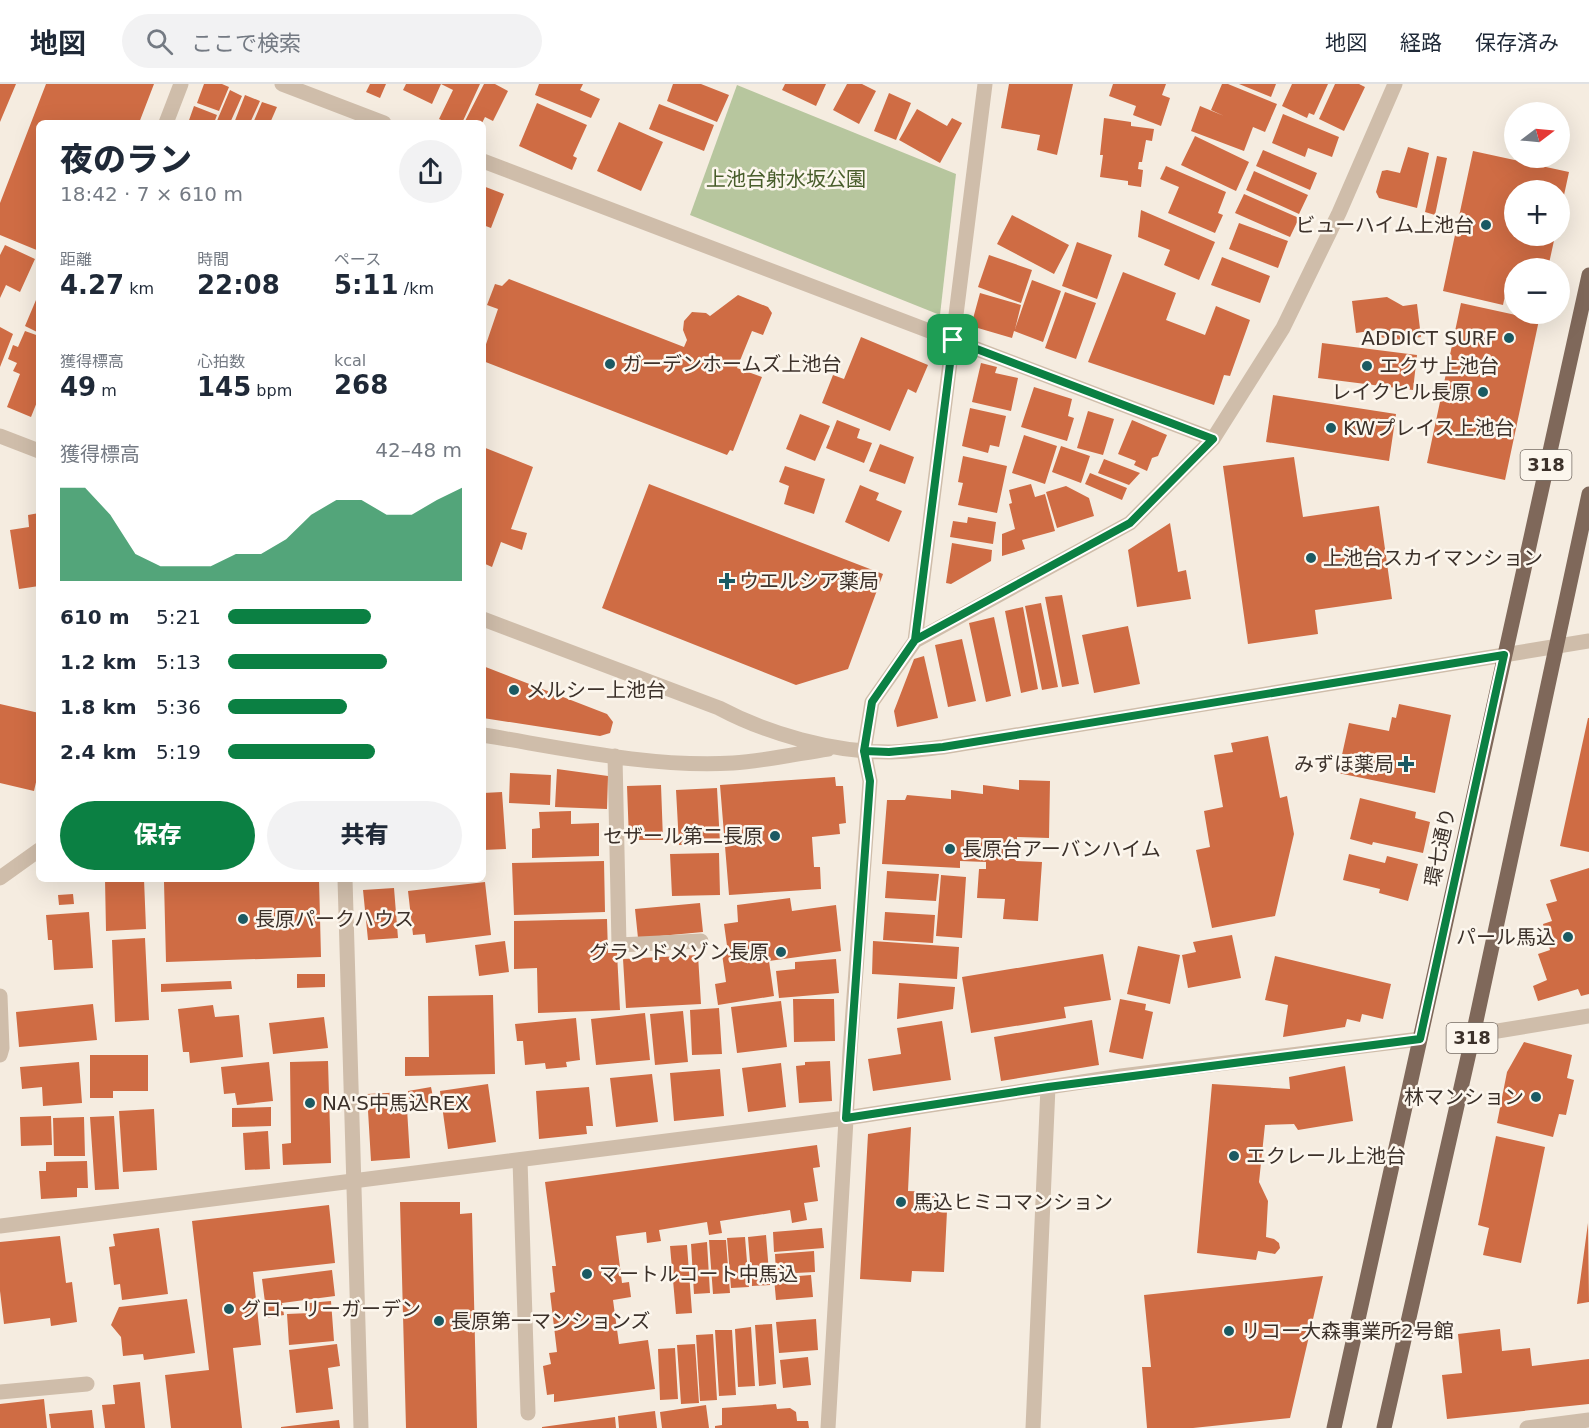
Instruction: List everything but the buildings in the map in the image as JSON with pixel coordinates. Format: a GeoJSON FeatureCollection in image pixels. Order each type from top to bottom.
{"type":"FeatureCollection","features":[{"type":"Feature","properties":{"kind":"main road","name":"環七通り"},"geometry":{"type":"LineString","coordinates":[[1334,1428],[1589,275]]}},
{"type":"Feature","properties":{"kind":"main road","name":"318"},"geometry":{"type":"LineString","coordinates":[[1384,1428],[1473,1035],[1589,494]]}},
{"type":"Feature","properties":{"kind":"street"},"geometry":{"type":"LineString","coordinates":[[167,120],[181,84]]}},
{"type":"Feature","properties":{"kind":"street"},"geometry":{"type":"LineString","coordinates":[[282,84],[376,120]]}},
{"type":"Feature","properties":{"kind":"street"},"geometry":{"type":"LineString","coordinates":[[915,640],[985,84]]}},
{"type":"Feature","properties":{"kind":"street"},"geometry":{"type":"LineString","coordinates":[[828,1428],[846,1118],[870,781],[864,751],[872,702],[915,640],[1130,523],[1213,439],[1283,328],[1339,213],[1395,84]]}},
{"type":"Feature","properties":{"kind":"street"},"geometry":{"type":"LineString","coordinates":[[486,162],[1213,439]]}},
{"type":"Feature","properties":{"kind":"street"},"geometry":{"type":"LineString","coordinates":[[0,436],[36,450]]}},
{"type":"Feature","properties":{"kind":"street"},"geometry":{"type":"LineString","coordinates":[[486,620],[719,708],[742,720],[834,748],[889,752],[943,747],[1589,641]]}},
{"type":"Feature","properties":{"kind":"street"},"geometry":{"type":"LineString","coordinates":[[486,735],[615,756],[705,764],[735,763],[834,748]]}},
{"type":"Feature","properties":{"kind":"street"},"geometry":{"type":"LineString","coordinates":[[615,756],[619,945],[700,941]]}},
{"type":"Feature","properties":{"kind":"street"},"geometry":{"type":"LineString","coordinates":[[0,878],[36,852]]}},
{"type":"Feature","properties":{"kind":"street"},"geometry":{"type":"LineString","coordinates":[[345,882],[361,1428]]}},
{"type":"Feature","properties":{"kind":"street"},"geometry":{"type":"LineString","coordinates":[[0,996],[2,1048],[0,1055]]}},
{"type":"Feature","properties":{"kind":"street"},"geometry":{"type":"LineString","coordinates":[[1473,1035],[1589,1016]]}},
{"type":"Feature","properties":{"kind":"street"},"geometry":{"type":"LineString","coordinates":[[0,1226],[846,1118],[1048,1087],[1420,1039]]}},
{"type":"Feature","properties":{"kind":"street"},"geometry":{"type":"LineString","coordinates":[[1033,1428],[1048,1087]]}},
{"type":"Feature","properties":{"kind":"street"},"geometry":{"type":"LineString","coordinates":[[520,1160],[528,1413]]}},
{"type":"Feature","properties":{"kind":"street"},"geometry":{"type":"LineString","coordinates":[[0,1392],[87,1384]]}},
{"type":"Feature","properties":{"kind":"street"},"geometry":{"type":"LineString","coordinates":[[1527,1428],[1589,1420]]}},
{"type":"Feature","properties":{"kind":"green space","name":"上池台射水坂公園"},"geometry":{"type":"Polygon","coordinates":[[[737,85],[956,174],[940,315],[690,215],[737,85]]]}},
{"type":"Feature","properties":{"kind":"place","name":"ビューハイム上池台"},"geometry":{"type":"Point","coordinates":[1486,225]}},
{"type":"Feature","properties":{"kind":"place","name":"ADDICT SURF"},"geometry":{"type":"Point","coordinates":[1509,338]}},
{"type":"Feature","properties":{"kind":"place","name":"ガーデンホームズ上池台"},"geometry":{"type":"Point","coordinates":[610,364]}},
{"type":"Feature","properties":{"kind":"place","name":"エクサ上池台"},"geometry":{"type":"Point","coordinates":[1367,366]}},
{"type":"Feature","properties":{"kind":"place","name":"レイクヒル長原"},"geometry":{"type":"Point","coordinates":[1483,392]}},
{"type":"Feature","properties":{"kind":"place","name":"KWプレイス上池台"},"geometry":{"type":"Point","coordinates":[1331,428]}},
{"type":"Feature","properties":{"kind":"place","name":"上池台スカイマンション"},"geometry":{"type":"Point","coordinates":[1311,558]}},
{"type":"Feature","properties":{"kind":"place","name":"ウエルシア薬局"},"geometry":{"type":"Point","coordinates":[727,581]}},
{"type":"Feature","properties":{"kind":"place","name":"メルシー上池台"},"geometry":{"type":"Point","coordinates":[514,690]}},
{"type":"Feature","properties":{"kind":"place","name":"みずほ薬局"},"geometry":{"type":"Point","coordinates":[1406,764]}},
{"type":"Feature","properties":{"kind":"place","name":"セザール第二長原"},"geometry":{"type":"Point","coordinates":[775,836]}},
{"type":"Feature","properties":{"kind":"place","name":"長原台アーバンハイム"},"geometry":{"type":"Point","coordinates":[950,849]}},
{"type":"Feature","properties":{"kind":"place","name":"長原パークハウス"},"geometry":{"type":"Point","coordinates":[243,919]}},
{"type":"Feature","properties":{"kind":"place","name":"パール馬込"},"geometry":{"type":"Point","coordinates":[1568,937]}},
{"type":"Feature","properties":{"kind":"place","name":"グランドメゾン長原"},"geometry":{"type":"Point","coordinates":[781,952]}},
{"type":"Feature","properties":{"kind":"place","name":"林マンション"},"geometry":{"type":"Point","coordinates":[1536,1097]}},
{"type":"Feature","properties":{"kind":"place","name":"NA'S中馬込REX"},"geometry":{"type":"Point","coordinates":[310,1103]}},
{"type":"Feature","properties":{"kind":"place","name":"エクレール上池台"},"geometry":{"type":"Point","coordinates":[1234,1156]}},
{"type":"Feature","properties":{"kind":"place","name":"馬込ヒミコマンション"},"geometry":{"type":"Point","coordinates":[901,1202]}},
{"type":"Feature","properties":{"kind":"place","name":"マートルコート中馬込"},"geometry":{"type":"Point","coordinates":[587,1274]}},
{"type":"Feature","properties":{"kind":"place","name":"グローリーガーデン"},"geometry":{"type":"Point","coordinates":[229,1309]}},
{"type":"Feature","properties":{"kind":"place","name":"長原第一マンションズ"},"geometry":{"type":"Point","coordinates":[439,1321]}},
{"type":"Feature","properties":{"kind":"place","name":"リコー大森事業所2号館"},"geometry":{"type":"Point","coordinates":[1229,1331]}},
{"type":"Feature","properties":{"kind":"route"},"geometry":{"type":"LineString","coordinates":[[953,340],[915,640],[872,702],[864,751],[870,781],[846,1118],[1048,1087],[1420,1039],[1504,655],[943,747],[889,752],[864,751],[872,702],[915,640],[1130,523],[1213,439],[953,340]]}}]}
